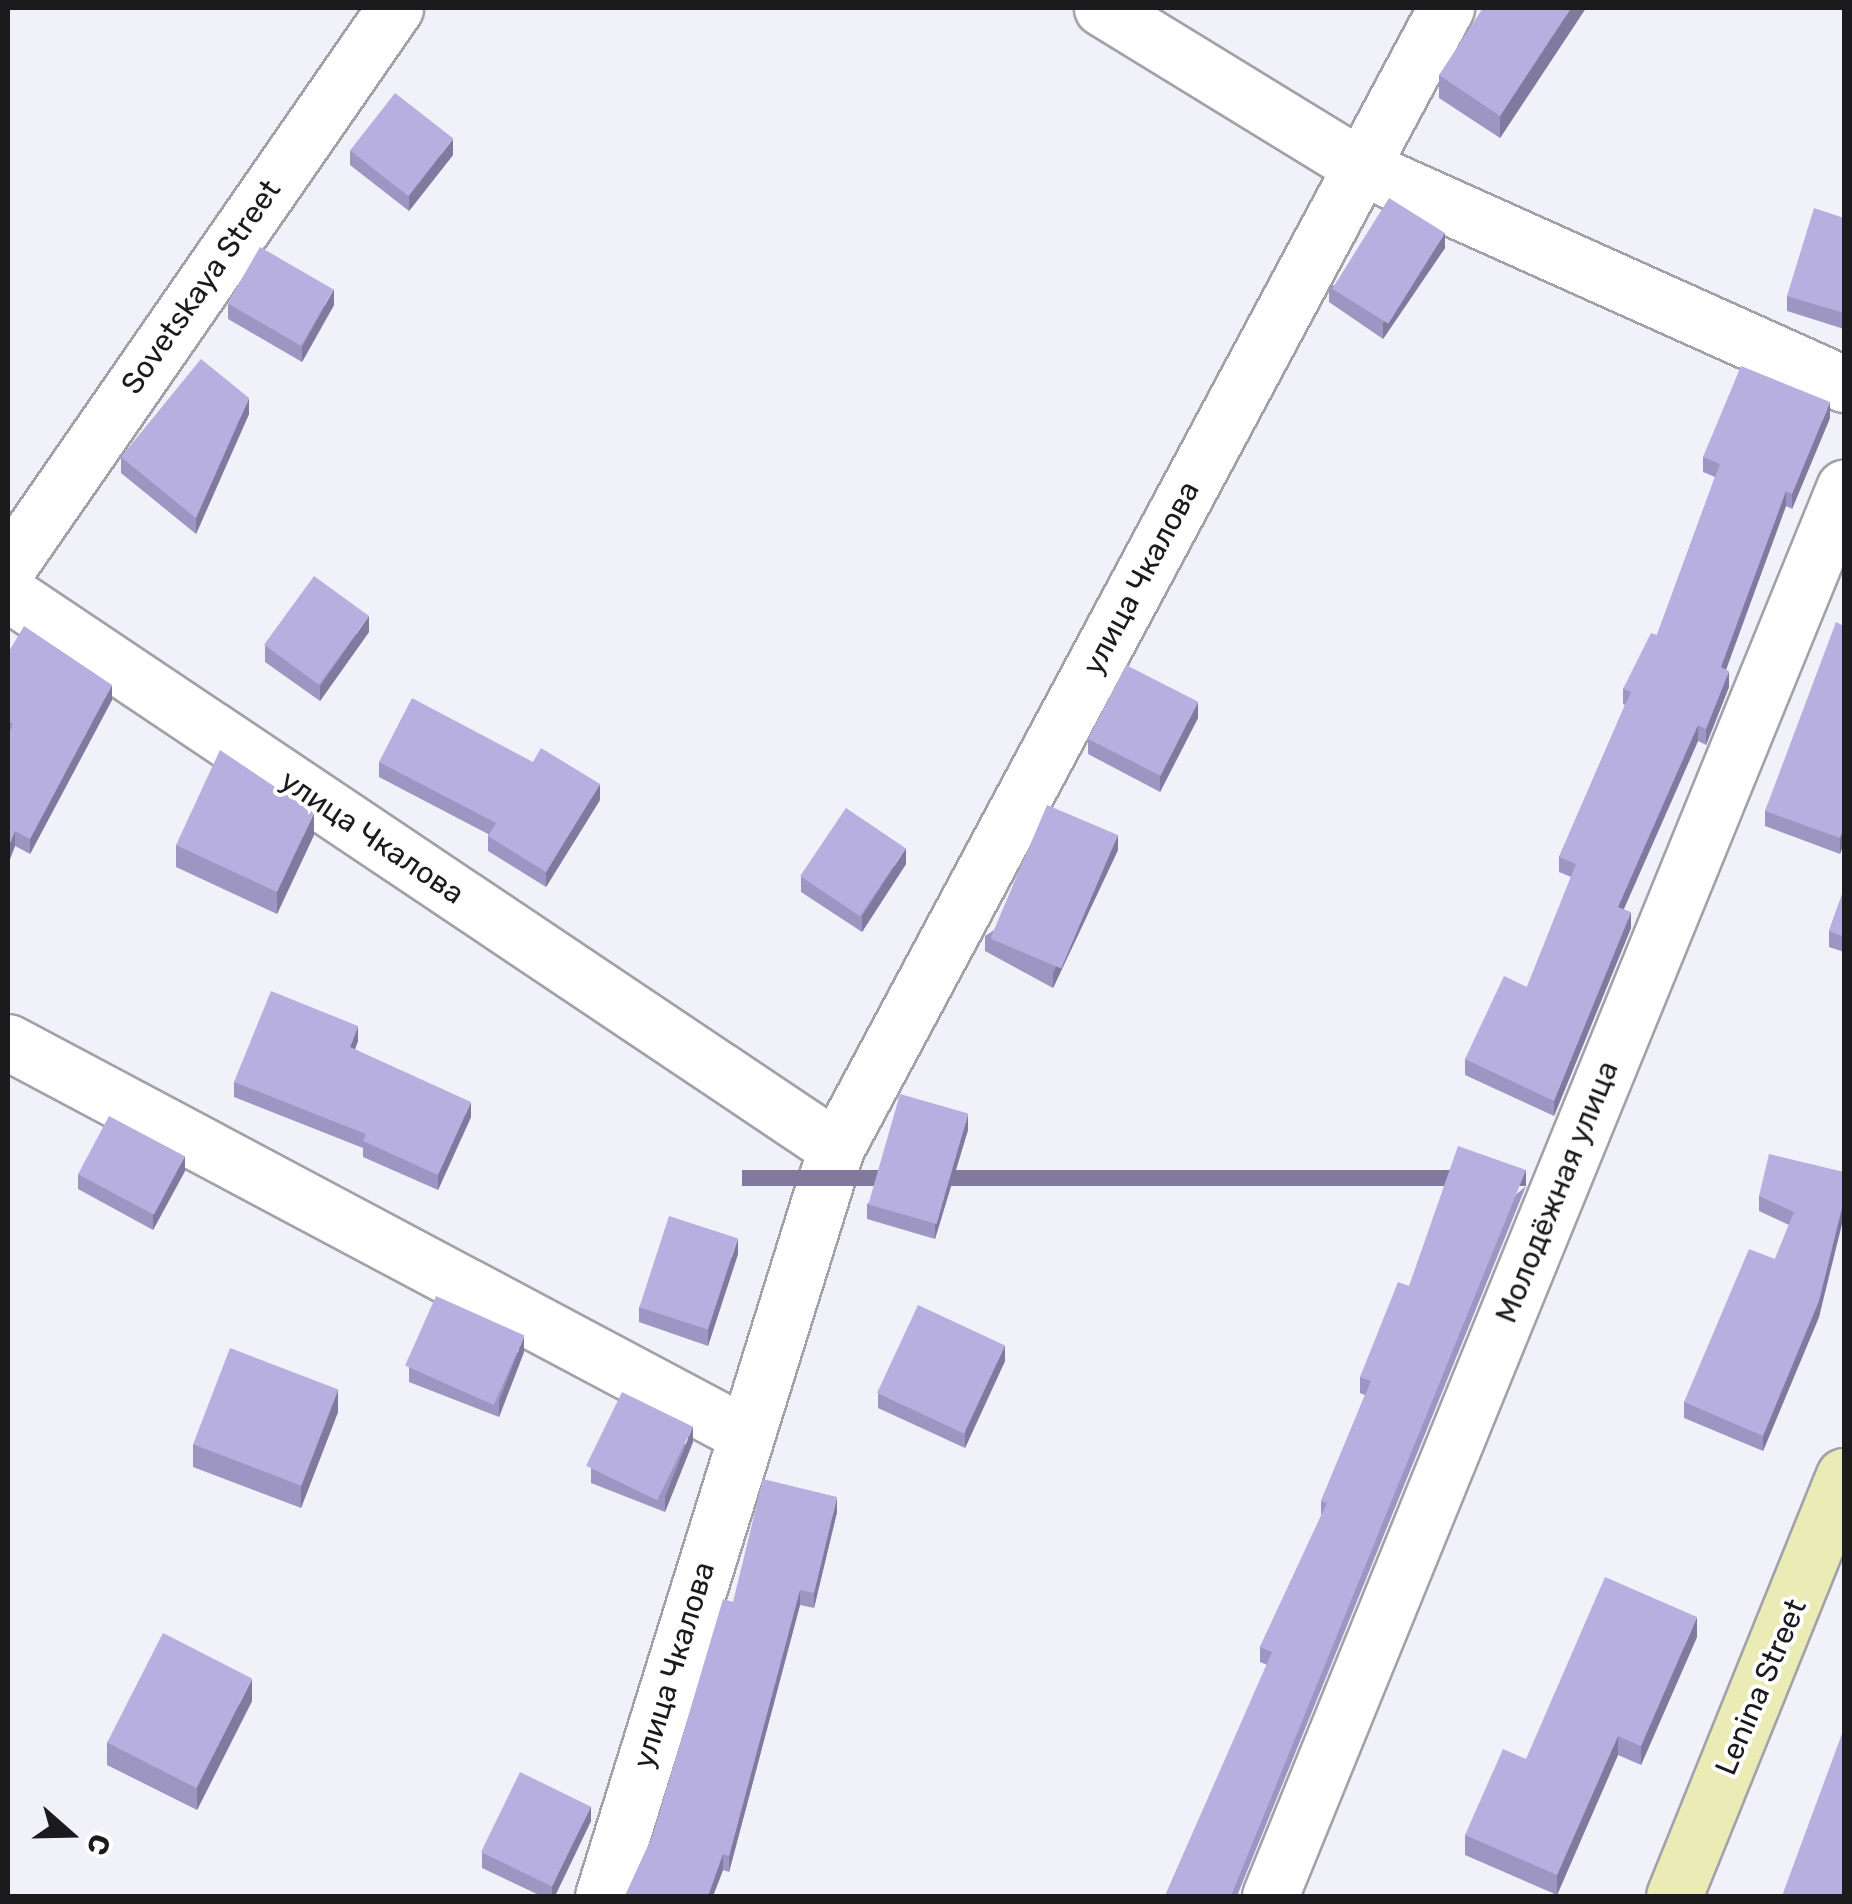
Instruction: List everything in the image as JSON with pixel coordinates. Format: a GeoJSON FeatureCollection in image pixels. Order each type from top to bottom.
{"type":"FeatureCollection","features":[{"type":"Feature","properties":{"kind":"main road","name":"Lenina Street"},"geometry":{"type":"LineString","coordinates":[[1674,1896],[1844,1476]]}},
{"type":"Feature","properties":{"kind":"street","name":"Sovetskaya Street"},"geometry":{"type":"LineString","coordinates":[[8,566],[395,8]]}},
{"type":"Feature","properties":{"kind":"street"},"geometry":{"type":"LineString","coordinates":[[1102,8],[1360,167],[1844,384]]}},
{"type":"Feature","properties":{"kind":"street","name":"улица Чкалова"},"geometry":{"type":"LineString","coordinates":[[603,1896],[836,1148],[1446,8]]}},
{"type":"Feature","properties":{"kind":"street","name":"Молодёжная улица"},"geometry":{"type":"LineString","coordinates":[[1270,1896],[1844,488]]}},
{"type":"Feature","properties":{"kind":"street","name":"улица Чкалова"},"geometry":{"type":"LineString","coordinates":[[8,593],[836,1148]]}},
{"type":"Feature","properties":{"kind":"street"},"geometry":{"type":"LineString","coordinates":[[8,1042],[745,1434]]}},
{"type":"Feature","properties":{"kind":"building"},"geometry":{"type":"Polygon","coordinates":[[[1483,8],[1571,8],[1500,116],[1439,75],[1483,8]]]}},
{"type":"Feature","properties":{"kind":"building"},"geometry":{"type":"Polygon","coordinates":[[[395,93],[453,139],[408,196],[350,151],[395,93]]]}},
{"type":"Feature","properties":{"kind":"building"},"geometry":{"type":"Polygon","coordinates":[[[1389,198],[1445,233],[1388,324],[1332,289],[1389,198]]]}},
{"type":"Feature","properties":{"kind":"building"},"geometry":{"type":"Polygon","coordinates":[[[1814,208],[1844,218],[1844,313],[1787,296],[1814,208]]]}},
{"type":"Feature","properties":{"kind":"building"},"geometry":{"type":"Polygon","coordinates":[[[260,247],[334,290],[301,346],[228,303],[260,247]]]}},
{"type":"Feature","properties":{"kind":"building"},"geometry":{"type":"Polygon","coordinates":[[[201,359],[249,398],[196,518],[121,457],[201,359]]]}},
{"type":"Feature","properties":{"kind":"building"},"geometry":{"type":"Polygon","coordinates":[[[1741,366],[1830,402],[1792,494],[1786,491],[1721,667],[1729,671],[1706,729],[1698,725],[1618,907],[1631,912],[1554,1101],[1465,1059],[1504,976],[1527,987],[1576,864],[1559,857],[1631,692],[1623,689],[1651,633],[1657,635],[1720,464],[1703,457],[1741,366]]]}},
{"type":"Feature","properties":{"kind":"building"},"geometry":{"type":"Polygon","coordinates":[[[314,576],[369,616],[319,685],[264,645],[314,576]]]}},
{"type":"Feature","properties":{"kind":"building"},"geometry":{"type":"Polygon","coordinates":[[[1836,622],[1844,626],[1844,826],[1840,838],[1765,811],[1836,622]]]}},
{"type":"Feature","properties":{"kind":"building"},"geometry":{"type":"Polygon","coordinates":[[[24,626],[112,685],[30,839],[15,831],[8,848],[8,735],[13,724],[8,721],[8,653],[24,626]]]}},
{"type":"Feature","properties":{"kind":"building"},"geometry":{"type":"Polygon","coordinates":[[[1126,665],[1198,702],[1160,776],[1088,739],[1126,665]]]}},
{"type":"Feature","properties":{"kind":"building"},"geometry":{"type":"Polygon","coordinates":[[[412,698],[533,762],[541,748],[600,784],[546,872],[488,836],[496,823],[379,762],[412,698]]]}},
{"type":"Feature","properties":{"kind":"building"},"geometry":{"type":"Polygon","coordinates":[[[220,750],[314,813],[277,892],[176,845],[220,750]]]}},
{"type":"Feature","properties":{"kind":"building"},"geometry":{"type":"Polygon","coordinates":[[[1047,805],[1118,835],[1061,969],[990,938],[1047,805]]]}},
{"type":"Feature","properties":{"kind":"building"},"geometry":{"type":"Polygon","coordinates":[[[846,808],[906,848],[860,916],[800,876],[846,808]]]}},
{"type":"Feature","properties":{"kind":"building"},"geometry":{"type":"Polygon","coordinates":[[[1844,889],[1844,937],[1829,931],[1844,889]]]}},
{"type":"Feature","properties":{"kind":"building"},"geometry":{"type":"Polygon","coordinates":[[[271,991],[358,1026],[350,1047],[471,1102],[438,1175],[363,1141],[366,1134],[234,1082],[271,991]]]}},
{"type":"Feature","properties":{"kind":"building"},"geometry":{"type":"Polygon","coordinates":[[[900,1094],[968,1114],[937,1224],[868,1205],[900,1094]]]}},
{"type":"Feature","properties":{"kind":"building"},"geometry":{"type":"Polygon","coordinates":[[[109,1116],[185,1156],[154,1215],[78,1174],[109,1116]]]}},
{"type":"Feature","properties":{"kind":"building"},"geometry":{"type":"Polygon","coordinates":[[[1458,1146],[1526,1170],[1231,1896],[1165,1896],[1272,1652],[1260,1647],[1327,1503],[1321,1501],[1371,1381],[1360,1377],[1398,1282],[1409,1286],[1458,1146]]]}},
{"type":"Feature","properties":{"kind":"building"},"geometry":{"type":"Polygon","coordinates":[[[1769,1154],[1844,1172],[1844,1200],[1819,1301],[1763,1436],[1684,1402],[1749,1249],[1775,1259],[1794,1212],[1759,1196],[1769,1154]]]}},
{"type":"Feature","properties":{"kind":"building"},"geometry":{"type":"Polygon","coordinates":[[[669,1216],[737,1238],[708,1330],[639,1307],[669,1216]]]}},
{"type":"Feature","properties":{"kind":"building"},"geometry":{"type":"Polygon","coordinates":[[[436,1296],[525,1335],[494,1405],[405,1365],[436,1296]]]}},
{"type":"Feature","properties":{"kind":"building"},"geometry":{"type":"Polygon","coordinates":[[[918,1305],[1005,1346],[964,1433],[877,1393],[918,1305]]]}},
{"type":"Feature","properties":{"kind":"building"},"geometry":{"type":"Polygon","coordinates":[[[230,1348],[338,1390],[301,1486],[193,1444],[230,1348]]]}},
{"type":"Feature","properties":{"kind":"building"},"geometry":{"type":"Polygon","coordinates":[[[622,1392],[693,1427],[657,1500],[586,1466],[622,1392]]]}},
{"type":"Feature","properties":{"kind":"building"},"geometry":{"type":"Polygon","coordinates":[[[763,1479],[837,1497],[814,1593],[800,1590],[729,1856],[723,1854],[708,1896],[625,1896],[653,1835],[723,1599],[733,1602],[763,1479]]]}},
{"type":"Feature","properties":{"kind":"building"},"geometry":{"type":"Polygon","coordinates":[[[1605,1577],[1697,1617],[1641,1746],[1618,1736],[1557,1875],[1465,1835],[1503,1749],[1526,1759],[1605,1577]]]}},
{"type":"Feature","properties":{"kind":"building"},"geometry":{"type":"Polygon","coordinates":[[[163,1633],[252,1678],[196,1788],[107,1743],[163,1633]]]}},
{"type":"Feature","properties":{"kind":"building"},"geometry":{"type":"Polygon","coordinates":[[[1844,1728],[1844,1896],[1782,1896],[1843,1731],[1844,1728]]]}},
{"type":"Feature","properties":{"kind":"building"},"geometry":{"type":"Polygon","coordinates":[[[520,1772],[591,1807],[552,1887],[481,1852],[520,1772]]]}}]}
